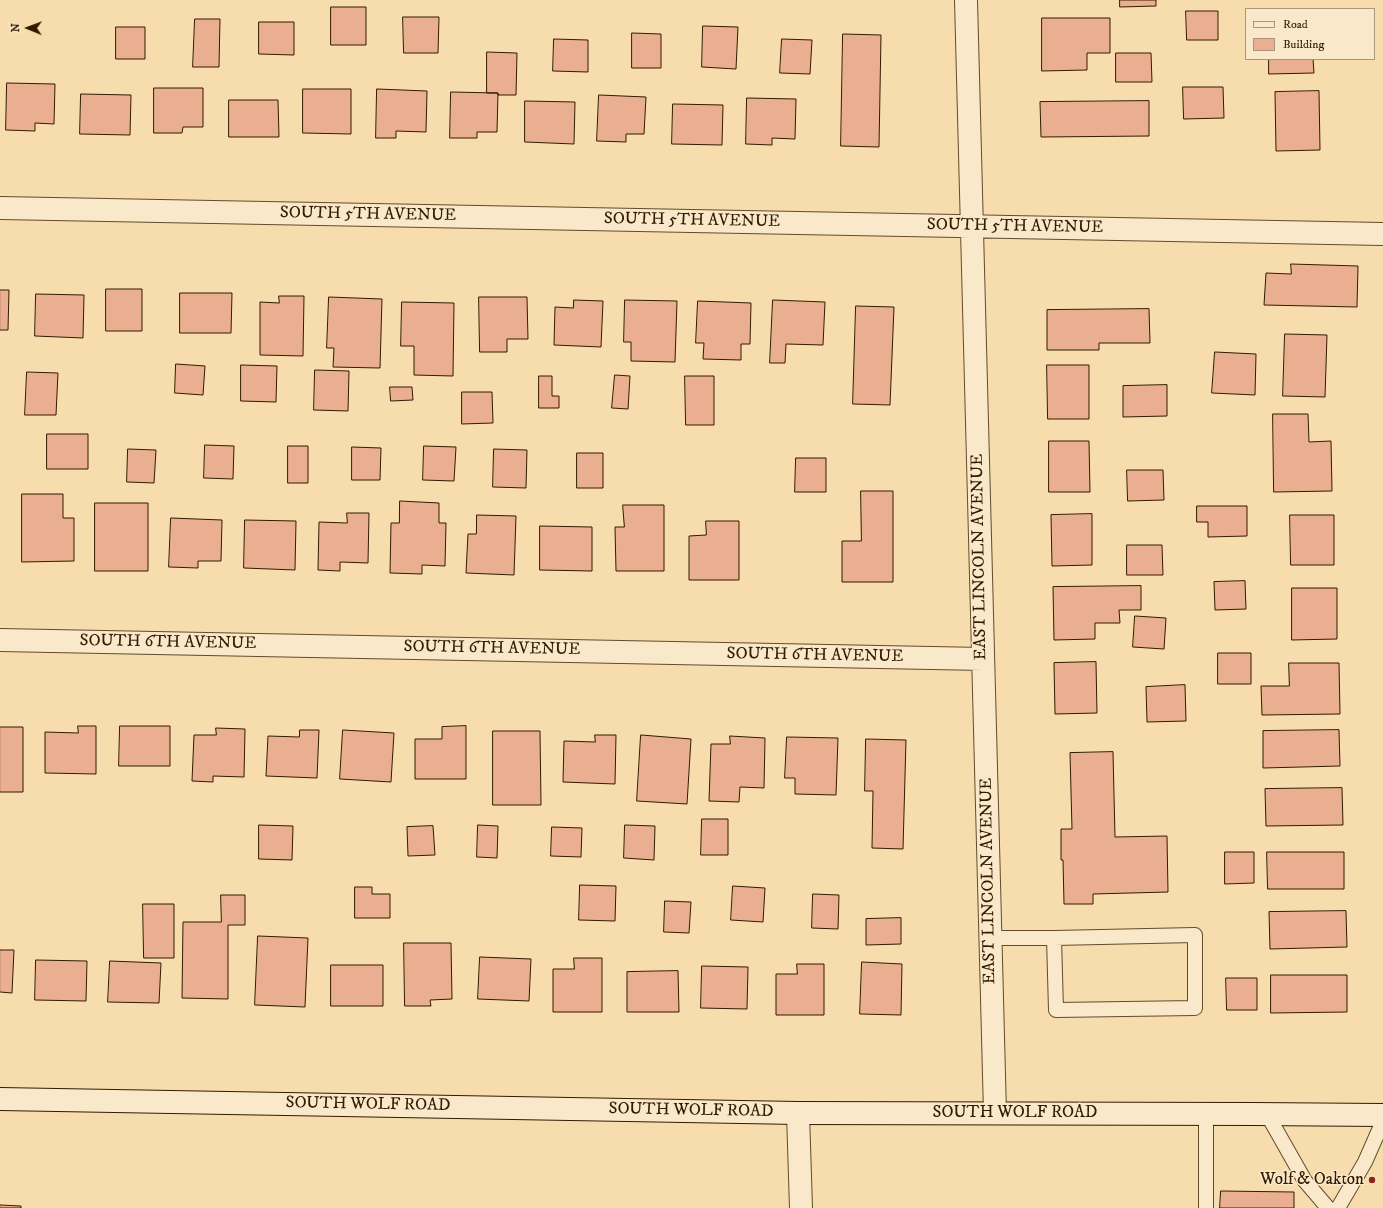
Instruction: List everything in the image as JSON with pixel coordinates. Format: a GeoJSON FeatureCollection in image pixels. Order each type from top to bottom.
{"type":"FeatureCollection","features":[{"type":"Feature","properties":{"kind":"street","name":"EAST LINCOLN AVENUE"},"geometry":{"type":"LineString","coordinates":[[966,0],[995,1113]]}},
{"type":"Feature","properties":{"kind":"street","name":"SOUTH 5TH AVENUE"},"geometry":{"type":"LineString","coordinates":[[0,208],[1383,234]]}},
{"type":"Feature","properties":{"kind":"street","name":"SOUTH 6TH AVENUE"},"geometry":{"type":"LineString","coordinates":[[0,640],[983,659]]}},
{"type":"Feature","properties":{"kind":"street","name":"SOUTH WOLF ROAD"},"geometry":{"type":"LineString","coordinates":[[0,1099],[798,1113],[1383,1115]]}},
{"type":"Feature","properties":{"kind":"street"},"geometry":{"type":"LineString","coordinates":[[798,1113],[801,1208]]}},
{"type":"Feature","properties":{"kind":"lane"},"geometry":{"type":"LineString","coordinates":[[990,938],[1195,935],[1195,1008],[1056,1010],[1054,938]]}},
{"type":"Feature","properties":{"kind":"lane"},"geometry":{"type":"LineString","coordinates":[[1206,1114],[1206,1208]]}},
{"type":"Feature","properties":{"kind":"lane"},"geometry":{"type":"LineString","coordinates":[[1267,1114],[1305,1181],[1328,1208]]}},
{"type":"Feature","properties":{"kind":"lane"},"geometry":{"type":"LineString","coordinates":[[1338,1208],[1365,1162],[1383,1122]]}},
{"type":"Feature","properties":{"kind":"building"},"geometry":{"type":"Polygon","coordinates":[[[1120,0],[1156,0],[1156,6],[1120,7],[1120,0]]]}},
{"type":"Feature","properties":{"kind":"building"},"geometry":{"type":"Polygon","coordinates":[[[331,7],[366,7],[366,45],[331,45],[331,7]]]}},
{"type":"Feature","properties":{"kind":"building"},"geometry":{"type":"Polygon","coordinates":[[[1186,11],[1218,11],[1218,40],[1187,40],[1186,11]]]}},
{"type":"Feature","properties":{"kind":"building"},"geometry":{"type":"Polygon","coordinates":[[[403,17],[439,17],[438,53],[404,53],[403,17]]]}},
{"type":"Feature","properties":{"kind":"building"},"geometry":{"type":"Polygon","coordinates":[[[1042,18],[1110,18],[1110,53],[1087,53],[1087,70],[1042,71],[1042,18]]]}},
{"type":"Feature","properties":{"kind":"building"},"geometry":{"type":"Polygon","coordinates":[[[195,19],[220,19],[219,67],[193,67],[195,19]]]}},
{"type":"Feature","properties":{"kind":"building"},"geometry":{"type":"Polygon","coordinates":[[[259,22],[294,22],[294,55],[259,54],[259,22]]]}},
{"type":"Feature","properties":{"kind":"building"},"geometry":{"type":"Polygon","coordinates":[[[703,26],[738,27],[736,69],[702,67],[703,26]]]}},
{"type":"Feature","properties":{"kind":"building"},"geometry":{"type":"Polygon","coordinates":[[[116,27],[145,27],[145,59],[116,59],[116,27]]]}},
{"type":"Feature","properties":{"kind":"building"},"geometry":{"type":"Polygon","coordinates":[[[632,33],[661,34],[661,68],[632,68],[632,33]]]}},
{"type":"Feature","properties":{"kind":"building"},"geometry":{"type":"Polygon","coordinates":[[[843,34],[881,35],[879,147],[841,146],[843,34]]]}},
{"type":"Feature","properties":{"kind":"building"},"geometry":{"type":"Polygon","coordinates":[[[554,39],[588,40],[588,72],[553,71],[554,39]]]}},
{"type":"Feature","properties":{"kind":"building"},"geometry":{"type":"Polygon","coordinates":[[[782,39],[812,40],[810,74],[780,73],[782,39]]]}},
{"type":"Feature","properties":{"kind":"building"},"geometry":{"type":"Polygon","coordinates":[[[487,52],[517,53],[516,95],[498,95],[498,93],[487,93],[487,52]]]}},
{"type":"Feature","properties":{"kind":"building"},"geometry":{"type":"Polygon","coordinates":[[[1116,53],[1151,53],[1152,82],[1116,82],[1116,53]]]}},
{"type":"Feature","properties":{"kind":"building"},"geometry":{"type":"Polygon","coordinates":[[[1269,60],[1313,60],[1314,73],[1269,74],[1269,60]]]}},
{"type":"Feature","properties":{"kind":"building"},"geometry":{"type":"Polygon","coordinates":[[[7,83],[55,84],[54,124],[35,123],[35,131],[6,130],[7,83]]]}},
{"type":"Feature","properties":{"kind":"building"},"geometry":{"type":"Polygon","coordinates":[[[1183,87],[1223,87],[1224,118],[1184,119],[1183,87]]]}},
{"type":"Feature","properties":{"kind":"building"},"geometry":{"type":"Polygon","coordinates":[[[154,88],[203,88],[203,127],[183,127],[182,133],[154,133],[154,88]]]}},
{"type":"Feature","properties":{"kind":"building"},"geometry":{"type":"Polygon","coordinates":[[[303,89],[351,89],[351,134],[303,133],[303,89]]]}},
{"type":"Feature","properties":{"kind":"building"},"geometry":{"type":"Polygon","coordinates":[[[377,89],[427,91],[426,132],[396,131],[396,138],[376,138],[377,89]]]}},
{"type":"Feature","properties":{"kind":"building"},"geometry":{"type":"Polygon","coordinates":[[[1319,91],[1320,150],[1276,151],[1275,92],[1319,91]]]}},
{"type":"Feature","properties":{"kind":"building"},"geometry":{"type":"Polygon","coordinates":[[[451,92],[498,93],[497,132],[477,132],[477,138],[450,138],[451,92]]]}},
{"type":"Feature","properties":{"kind":"building"},"geometry":{"type":"Polygon","coordinates":[[[81,94],[131,95],[130,135],[80,134],[81,94]]]}},
{"type":"Feature","properties":{"kind":"building"},"geometry":{"type":"Polygon","coordinates":[[[599,95],[646,97],[644,134],[626,134],[626,142],[597,141],[599,95]]]}},
{"type":"Feature","properties":{"kind":"building"},"geometry":{"type":"Polygon","coordinates":[[[747,98],[796,99],[795,139],[772,138],[772,145],[746,144],[747,98]]]}},
{"type":"Feature","properties":{"kind":"building"},"geometry":{"type":"Polygon","coordinates":[[[229,100],[278,100],[279,137],[229,137],[229,100]]]}},
{"type":"Feature","properties":{"kind":"building"},"geometry":{"type":"Polygon","coordinates":[[[525,101],[575,102],[574,144],[525,142],[525,101]]]}},
{"type":"Feature","properties":{"kind":"building"},"geometry":{"type":"Polygon","coordinates":[[[1149,101],[1149,136],[1041,137],[1040,102],[1149,101]]]}},
{"type":"Feature","properties":{"kind":"building"},"geometry":{"type":"Polygon","coordinates":[[[673,104],[723,105],[722,145],[672,144],[673,104]]]}},
{"type":"Feature","properties":{"kind":"building"},"geometry":{"type":"Polygon","coordinates":[[[1291,264],[1358,266],[1357,307],[1264,305],[1266,273],[1291,274],[1291,264]]]}},
{"type":"Feature","properties":{"kind":"building"},"geometry":{"type":"Polygon","coordinates":[[[106,289],[142,289],[142,331],[106,331],[106,289]]]}},
{"type":"Feature","properties":{"kind":"building"},"geometry":{"type":"Polygon","coordinates":[[[0,290],[9,290],[8,330],[0,330],[0,290]]]}},
{"type":"Feature","properties":{"kind":"building"},"geometry":{"type":"Polygon","coordinates":[[[180,293],[232,293],[231,333],[180,333],[180,293]]]}},
{"type":"Feature","properties":{"kind":"building"},"geometry":{"type":"Polygon","coordinates":[[[36,294],[84,295],[83,338],[35,336],[36,294]]]}},
{"type":"Feature","properties":{"kind":"building"},"geometry":{"type":"Polygon","coordinates":[[[279,296],[304,296],[303,356],[260,355],[260,302],[279,303],[279,296]]]}},
{"type":"Feature","properties":{"kind":"building"},"geometry":{"type":"Polygon","coordinates":[[[329,297],[382,299],[380,368],[333,367],[334,348],[327,348],[329,297]]]}},
{"type":"Feature","properties":{"kind":"building"},"geometry":{"type":"Polygon","coordinates":[[[479,297],[527,297],[528,339],[507,339],[507,352],[480,352],[479,297]]]}},
{"type":"Feature","properties":{"kind":"building"},"geometry":{"type":"Polygon","coordinates":[[[574,300],[603,301],[601,347],[554,345],[555,307],[573,308],[574,300]]]}},
{"type":"Feature","properties":{"kind":"building"},"geometry":{"type":"Polygon","coordinates":[[[625,300],[677,301],[675,362],[631,361],[631,342],[624,342],[625,300]]]}},
{"type":"Feature","properties":{"kind":"building"},"geometry":{"type":"Polygon","coordinates":[[[773,300],[825,302],[823,345],[786,344],[785,363],[770,363],[773,300]]]}},
{"type":"Feature","properties":{"kind":"building"},"geometry":{"type":"Polygon","coordinates":[[[698,301],[751,303],[750,344],[741,344],[741,360],[703,359],[704,343],[696,343],[698,301]]]}},
{"type":"Feature","properties":{"kind":"building"},"geometry":{"type":"Polygon","coordinates":[[[402,302],[454,303],[453,376],[414,375],[414,346],[401,346],[402,302]]]}},
{"type":"Feature","properties":{"kind":"building"},"geometry":{"type":"Polygon","coordinates":[[[856,306],[894,307],[890,405],[853,404],[856,306]]]}},
{"type":"Feature","properties":{"kind":"building"},"geometry":{"type":"Polygon","coordinates":[[[1149,309],[1150,343],[1099,343],[1099,350],[1047,350],[1047,310],[1149,309]]]}},
{"type":"Feature","properties":{"kind":"building"},"geometry":{"type":"Polygon","coordinates":[[[1285,334],[1327,335],[1325,397],[1283,396],[1285,334]]]}},
{"type":"Feature","properties":{"kind":"building"},"geometry":{"type":"Polygon","coordinates":[[[1215,352],[1256,354],[1255,395],[1212,393],[1215,352]]]}},
{"type":"Feature","properties":{"kind":"building"},"geometry":{"type":"Polygon","coordinates":[[[176,364],[205,366],[203,395],[175,393],[176,364]]]}},
{"type":"Feature","properties":{"kind":"building"},"geometry":{"type":"Polygon","coordinates":[[[241,365],[277,366],[276,402],[241,401],[241,365]]]}},
{"type":"Feature","properties":{"kind":"building"},"geometry":{"type":"Polygon","coordinates":[[[1047,365],[1089,365],[1089,419],[1048,419],[1047,365]]]}},
{"type":"Feature","properties":{"kind":"building"},"geometry":{"type":"Polygon","coordinates":[[[315,370],[349,371],[348,411],[314,410],[315,370]]]}},
{"type":"Feature","properties":{"kind":"building"},"geometry":{"type":"Polygon","coordinates":[[[27,372],[58,373],[56,415],[25,415],[27,372]]]}},
{"type":"Feature","properties":{"kind":"building"},"geometry":{"type":"Polygon","coordinates":[[[615,375],[630,376],[628,409],[612,408],[615,375]]]}},
{"type":"Feature","properties":{"kind":"building"},"geometry":{"type":"Polygon","coordinates":[[[539,376],[552,376],[552,396],[559,396],[559,408],[539,408],[539,376]]]}},
{"type":"Feature","properties":{"kind":"building"},"geometry":{"type":"Polygon","coordinates":[[[685,376],[714,376],[714,425],[686,425],[685,376]]]}},
{"type":"Feature","properties":{"kind":"building"},"geometry":{"type":"Polygon","coordinates":[[[1167,385],[1167,416],[1123,417],[1123,386],[1167,385]]]}},
{"type":"Feature","properties":{"kind":"building"},"geometry":{"type":"Polygon","coordinates":[[[390,387],[412,387],[413,400],[391,401],[390,387]]]}},
{"type":"Feature","properties":{"kind":"building"},"geometry":{"type":"Polygon","coordinates":[[[462,392],[492,392],[493,423],[462,424],[462,392]]]}},
{"type":"Feature","properties":{"kind":"building"},"geometry":{"type":"Polygon","coordinates":[[[1273,414],[1308,414],[1309,442],[1331,441],[1332,491],[1274,492],[1273,414]]]}},
{"type":"Feature","properties":{"kind":"building"},"geometry":{"type":"Polygon","coordinates":[[[47,434],[88,434],[88,469],[47,469],[47,434]]]}},
{"type":"Feature","properties":{"kind":"building"},"geometry":{"type":"Polygon","coordinates":[[[1049,441],[1089,441],[1090,492],[1049,492],[1049,441]]]}},
{"type":"Feature","properties":{"kind":"building"},"geometry":{"type":"Polygon","coordinates":[[[205,445],[234,446],[233,479],[204,478],[205,445]]]}},
{"type":"Feature","properties":{"kind":"building"},"geometry":{"type":"Polygon","coordinates":[[[288,446],[308,446],[308,483],[288,483],[288,446]]]}},
{"type":"Feature","properties":{"kind":"building"},"geometry":{"type":"Polygon","coordinates":[[[424,446],[456,447],[454,481],[423,480],[424,446]]]}},
{"type":"Feature","properties":{"kind":"building"},"geometry":{"type":"Polygon","coordinates":[[[352,447],[381,448],[380,480],[352,480],[352,447]]]}},
{"type":"Feature","properties":{"kind":"building"},"geometry":{"type":"Polygon","coordinates":[[[128,449],[156,450],[154,483],[127,482],[128,449]]]}},
{"type":"Feature","properties":{"kind":"building"},"geometry":{"type":"Polygon","coordinates":[[[494,449],[527,450],[526,488],[493,487],[494,449]]]}},
{"type":"Feature","properties":{"kind":"building"},"geometry":{"type":"Polygon","coordinates":[[[577,453],[603,453],[603,488],[577,488],[577,453]]]}},
{"type":"Feature","properties":{"kind":"building"},"geometry":{"type":"Polygon","coordinates":[[[796,458],[826,458],[826,492],[795,492],[796,458]]]}},
{"type":"Feature","properties":{"kind":"building"},"geometry":{"type":"Polygon","coordinates":[[[1127,470],[1163,470],[1164,500],[1128,501],[1127,470]]]}},
{"type":"Feature","properties":{"kind":"building"},"geometry":{"type":"Polygon","coordinates":[[[861,491],[893,491],[893,582],[842,582],[842,541],[861,541],[861,491]]]}},
{"type":"Feature","properties":{"kind":"building"},"geometry":{"type":"Polygon","coordinates":[[[22,494],[63,494],[63,518],[74,518],[74,561],[22,562],[22,494]]]}},
{"type":"Feature","properties":{"kind":"building"},"geometry":{"type":"Polygon","coordinates":[[[400,501],[439,503],[439,523],[446,523],[445,566],[422,565],[422,574],[390,573],[391,523],[399,523],[400,501]]]}},
{"type":"Feature","properties":{"kind":"building"},"geometry":{"type":"Polygon","coordinates":[[[95,503],[148,503],[148,571],[95,571],[95,503]]]}},
{"type":"Feature","properties":{"kind":"building"},"geometry":{"type":"Polygon","coordinates":[[[623,505],[664,505],[664,571],[616,571],[615,527],[624,527],[623,505]]]}},
{"type":"Feature","properties":{"kind":"building"},"geometry":{"type":"Polygon","coordinates":[[[1197,506],[1247,506],[1247,536],[1208,537],[1208,522],[1197,522],[1197,506]]]}},
{"type":"Feature","properties":{"kind":"building"},"geometry":{"type":"Polygon","coordinates":[[[347,513],[369,513],[368,563],[340,562],[340,571],[318,570],[319,522],[347,523],[347,513]]]}},
{"type":"Feature","properties":{"kind":"building"},"geometry":{"type":"Polygon","coordinates":[[[1092,514],[1092,565],[1052,566],[1051,515],[1092,514]]]}},
{"type":"Feature","properties":{"kind":"building"},"geometry":{"type":"Polygon","coordinates":[[[477,515],[516,516],[514,575],[466,573],[468,534],[476,534],[477,515]]]}},
{"type":"Feature","properties":{"kind":"building"},"geometry":{"type":"Polygon","coordinates":[[[1290,515],[1334,515],[1334,565],[1291,565],[1290,515]]]}},
{"type":"Feature","properties":{"kind":"building"},"geometry":{"type":"Polygon","coordinates":[[[171,518],[222,520],[221,561],[198,561],[198,568],[169,567],[171,518]]]}},
{"type":"Feature","properties":{"kind":"building"},"geometry":{"type":"Polygon","coordinates":[[[245,520],[296,521],[295,570],[244,568],[245,520]]]}},
{"type":"Feature","properties":{"kind":"building"},"geometry":{"type":"Polygon","coordinates":[[[706,521],[739,521],[739,580],[689,580],[689,536],[706,535],[706,521]]]}},
{"type":"Feature","properties":{"kind":"building"},"geometry":{"type":"Polygon","coordinates":[[[540,526],[592,527],[592,571],[540,570],[540,526]]]}},
{"type":"Feature","properties":{"kind":"building"},"geometry":{"type":"Polygon","coordinates":[[[1127,545],[1162,545],[1163,575],[1127,575],[1127,545]]]}},
{"type":"Feature","properties":{"kind":"building"},"geometry":{"type":"Polygon","coordinates":[[[1245,581],[1246,609],[1215,610],[1214,582],[1245,581]]]}},
{"type":"Feature","properties":{"kind":"building"},"geometry":{"type":"Polygon","coordinates":[[[1141,586],[1141,610],[1119,610],[1120,623],[1095,623],[1095,639],[1054,640],[1053,587],[1141,586]]]}},
{"type":"Feature","properties":{"kind":"building"},"geometry":{"type":"Polygon","coordinates":[[[1292,588],[1337,588],[1337,639],[1292,640],[1292,588]]]}},
{"type":"Feature","properties":{"kind":"building"},"geometry":{"type":"Polygon","coordinates":[[[1135,616],[1166,618],[1164,649],[1133,647],[1135,616]]]}},
{"type":"Feature","properties":{"kind":"building"},"geometry":{"type":"Polygon","coordinates":[[[1218,653],[1251,653],[1251,684],[1218,684],[1218,653]]]}},
{"type":"Feature","properties":{"kind":"building"},"geometry":{"type":"Polygon","coordinates":[[[1096,662],[1097,713],[1055,714],[1054,663],[1096,662]]]}},
{"type":"Feature","properties":{"kind":"building"},"geometry":{"type":"Polygon","coordinates":[[[1289,663],[1339,663],[1340,714],[1262,715],[1261,686],[1289,686],[1289,663]]]}},
{"type":"Feature","properties":{"kind":"building"},"geometry":{"type":"Polygon","coordinates":[[[1185,685],[1186,721],[1147,722],[1146,687],[1185,685]]]}},
{"type":"Feature","properties":{"kind":"building"},"geometry":{"type":"Polygon","coordinates":[[[78,726],[96,726],[96,774],[45,773],[45,732],[78,733],[78,726]]]}},
{"type":"Feature","properties":{"kind":"building"},"geometry":{"type":"Polygon","coordinates":[[[120,726],[170,726],[170,766],[119,766],[120,726]]]}},
{"type":"Feature","properties":{"kind":"building"},"geometry":{"type":"Polygon","coordinates":[[[466,726],[466,779],[415,779],[415,739],[442,739],[442,727],[466,726]]]}},
{"type":"Feature","properties":{"kind":"building"},"geometry":{"type":"Polygon","coordinates":[[[0,727],[23,727],[23,792],[0,792],[0,727]]]}},
{"type":"Feature","properties":{"kind":"building"},"geometry":{"type":"Polygon","coordinates":[[[216,728],[245,729],[244,777],[213,776],[213,782],[192,781],[194,735],[216,735],[216,728]]]}},
{"type":"Feature","properties":{"kind":"building"},"geometry":{"type":"Polygon","coordinates":[[[300,730],[319,730],[317,778],[266,776],[268,736],[299,737],[300,730]]]}},
{"type":"Feature","properties":{"kind":"building"},"geometry":{"type":"Polygon","coordinates":[[[343,730],[394,733],[391,782],[340,779],[343,730]]]}},
{"type":"Feature","properties":{"kind":"building"},"geometry":{"type":"Polygon","coordinates":[[[1339,730],[1340,766],[1263,768],[1263,731],[1339,730]]]}},
{"type":"Feature","properties":{"kind":"building"},"geometry":{"type":"Polygon","coordinates":[[[493,731],[540,731],[541,805],[493,805],[493,731]]]}},
{"type":"Feature","properties":{"kind":"building"},"geometry":{"type":"Polygon","coordinates":[[[595,735],[616,735],[615,784],[563,782],[564,741],[595,742],[595,735]]]}},
{"type":"Feature","properties":{"kind":"building"},"geometry":{"type":"Polygon","coordinates":[[[641,735],[691,739],[687,804],[637,801],[641,735]]]}},
{"type":"Feature","properties":{"kind":"building"},"geometry":{"type":"Polygon","coordinates":[[[730,736],[765,738],[764,788],[740,787],[739,802],[709,801],[711,744],[730,744],[730,736]]]}},
{"type":"Feature","properties":{"kind":"building"},"geometry":{"type":"Polygon","coordinates":[[[787,737],[838,738],[836,795],[795,794],[795,778],[785,778],[787,737]]]}},
{"type":"Feature","properties":{"kind":"building"},"geometry":{"type":"Polygon","coordinates":[[[866,739],[906,740],[903,849],[872,848],[873,791],[865,791],[866,739]]]}},
{"type":"Feature","properties":{"kind":"building"},"geometry":{"type":"Polygon","coordinates":[[[1113,752],[1115,837],[1167,836],[1168,892],[1093,894],[1093,904],[1064,904],[1063,860],[1061,860],[1061,829],[1072,829],[1070,753],[1113,752]]]}},
{"type":"Feature","properties":{"kind":"building"},"geometry":{"type":"Polygon","coordinates":[[[1342,788],[1343,825],[1266,826],[1265,789],[1342,788]]]}},
{"type":"Feature","properties":{"kind":"building"},"geometry":{"type":"Polygon","coordinates":[[[702,819],[728,819],[728,855],[701,855],[702,819]]]}},
{"type":"Feature","properties":{"kind":"building"},"geometry":{"type":"Polygon","coordinates":[[[259,825],[293,826],[292,860],[259,859],[259,825]]]}},
{"type":"Feature","properties":{"kind":"building"},"geometry":{"type":"Polygon","coordinates":[[[478,825],[498,826],[497,858],[477,857],[478,825]]]}},
{"type":"Feature","properties":{"kind":"building"},"geometry":{"type":"Polygon","coordinates":[[[625,825],[655,826],[654,860],[624,858],[625,825]]]}},
{"type":"Feature","properties":{"kind":"building"},"geometry":{"type":"Polygon","coordinates":[[[433,826],[435,855],[408,856],[407,827],[433,826]]]}},
{"type":"Feature","properties":{"kind":"building"},"geometry":{"type":"Polygon","coordinates":[[[552,827],[582,828],[581,857],[551,856],[552,827]]]}},
{"type":"Feature","properties":{"kind":"building"},"geometry":{"type":"Polygon","coordinates":[[[1225,852],[1254,852],[1254,883],[1225,884],[1225,852]]]}},
{"type":"Feature","properties":{"kind":"building"},"geometry":{"type":"Polygon","coordinates":[[[1267,852],[1344,852],[1344,889],[1268,889],[1267,852]]]}},
{"type":"Feature","properties":{"kind":"building"},"geometry":{"type":"Polygon","coordinates":[[[580,885],[616,886],[615,921],[579,920],[580,885]]]}},
{"type":"Feature","properties":{"kind":"building"},"geometry":{"type":"Polygon","coordinates":[[[733,886],[765,888],[763,922],[731,920],[733,886]]]}},
{"type":"Feature","properties":{"kind":"building"},"geometry":{"type":"Polygon","coordinates":[[[355,887],[372,887],[372,894],[390,894],[390,918],[355,918],[355,887]]]}},
{"type":"Feature","properties":{"kind":"building"},"geometry":{"type":"Polygon","coordinates":[[[813,894],[839,895],[838,929],[812,928],[813,894]]]}},
{"type":"Feature","properties":{"kind":"building"},"geometry":{"type":"Polygon","coordinates":[[[221,895],[245,895],[245,925],[228,925],[228,999],[182,998],[183,922],[221,922],[221,895]]]}},
{"type":"Feature","properties":{"kind":"building"},"geometry":{"type":"Polygon","coordinates":[[[665,901],[691,902],[689,933],[664,932],[665,901]]]}},
{"type":"Feature","properties":{"kind":"building"},"geometry":{"type":"Polygon","coordinates":[[[143,904],[174,904],[174,958],[144,958],[143,904]]]}},
{"type":"Feature","properties":{"kind":"building"},"geometry":{"type":"Polygon","coordinates":[[[1346,911],[1347,947],[1270,949],[1269,912],[1346,911]]]}},
{"type":"Feature","properties":{"kind":"building"},"geometry":{"type":"Polygon","coordinates":[[[901,918],[901,944],[866,945],[866,919],[901,918]]]}},
{"type":"Feature","properties":{"kind":"building"},"geometry":{"type":"Polygon","coordinates":[[[258,936],[308,938],[305,1007],[255,1005],[258,936]]]}},
{"type":"Feature","properties":{"kind":"building"},"geometry":{"type":"Polygon","coordinates":[[[404,943],[451,943],[452,999],[430,1000],[431,1006],[405,1006],[404,943]]]}},
{"type":"Feature","properties":{"kind":"building"},"geometry":{"type":"Polygon","coordinates":[[[0,950],[14,950],[12,993],[0,992],[0,950]]]}},
{"type":"Feature","properties":{"kind":"building"},"geometry":{"type":"Polygon","coordinates":[[[480,957],[531,959],[529,1001],[478,999],[480,957]]]}},
{"type":"Feature","properties":{"kind":"building"},"geometry":{"type":"Polygon","coordinates":[[[574,958],[602,958],[602,1012],[553,1012],[553,969],[574,969],[574,958]]]}},
{"type":"Feature","properties":{"kind":"building"},"geometry":{"type":"Polygon","coordinates":[[[36,960],[87,961],[86,1001],[35,1000],[36,960]]]}},
{"type":"Feature","properties":{"kind":"building"},"geometry":{"type":"Polygon","coordinates":[[[110,961],[161,963],[159,1003],[108,1002],[110,961]]]}},
{"type":"Feature","properties":{"kind":"building"},"geometry":{"type":"Polygon","coordinates":[[[862,962],[902,964],[901,1015],[860,1014],[862,962]]]}},
{"type":"Feature","properties":{"kind":"building"},"geometry":{"type":"Polygon","coordinates":[[[797,964],[824,964],[824,1015],[776,1015],[776,974],[797,974],[797,964]]]}},
{"type":"Feature","properties":{"kind":"building"},"geometry":{"type":"Polygon","coordinates":[[[331,965],[383,965],[383,1006],[331,1006],[331,965]]]}},
{"type":"Feature","properties":{"kind":"building"},"geometry":{"type":"Polygon","coordinates":[[[702,966],[748,967],[747,1009],[701,1008],[702,966]]]}},
{"type":"Feature","properties":{"kind":"building"},"geometry":{"type":"Polygon","coordinates":[[[678,971],[679,1012],[627,1012],[627,972],[678,971]]]}},
{"type":"Feature","properties":{"kind":"building"},"geometry":{"type":"Polygon","coordinates":[[[1271,975],[1347,975],[1347,1012],[1271,1013],[1271,975]]]}},
{"type":"Feature","properties":{"kind":"building"},"geometry":{"type":"Polygon","coordinates":[[[1226,978],[1257,978],[1257,1010],[1227,1010],[1226,978]]]}},
{"type":"Feature","properties":{"kind":"building"},"geometry":{"type":"Polygon","coordinates":[[[1221,1191],[1294,1192],[1294,1208],[1220,1208],[1221,1191]]]}},
{"type":"Feature","properties":{"kind":"building"},"geometry":{"type":"Polygon","coordinates":[[[0,1205],[21,1206],[21,1208],[0,1208],[0,1205]]]}},
{"type":"Feature","properties":{"kind":"place","name":"Wolf & Oakton"},"geometry":{"type":"Point","coordinates":[1372,1180]}}]}
